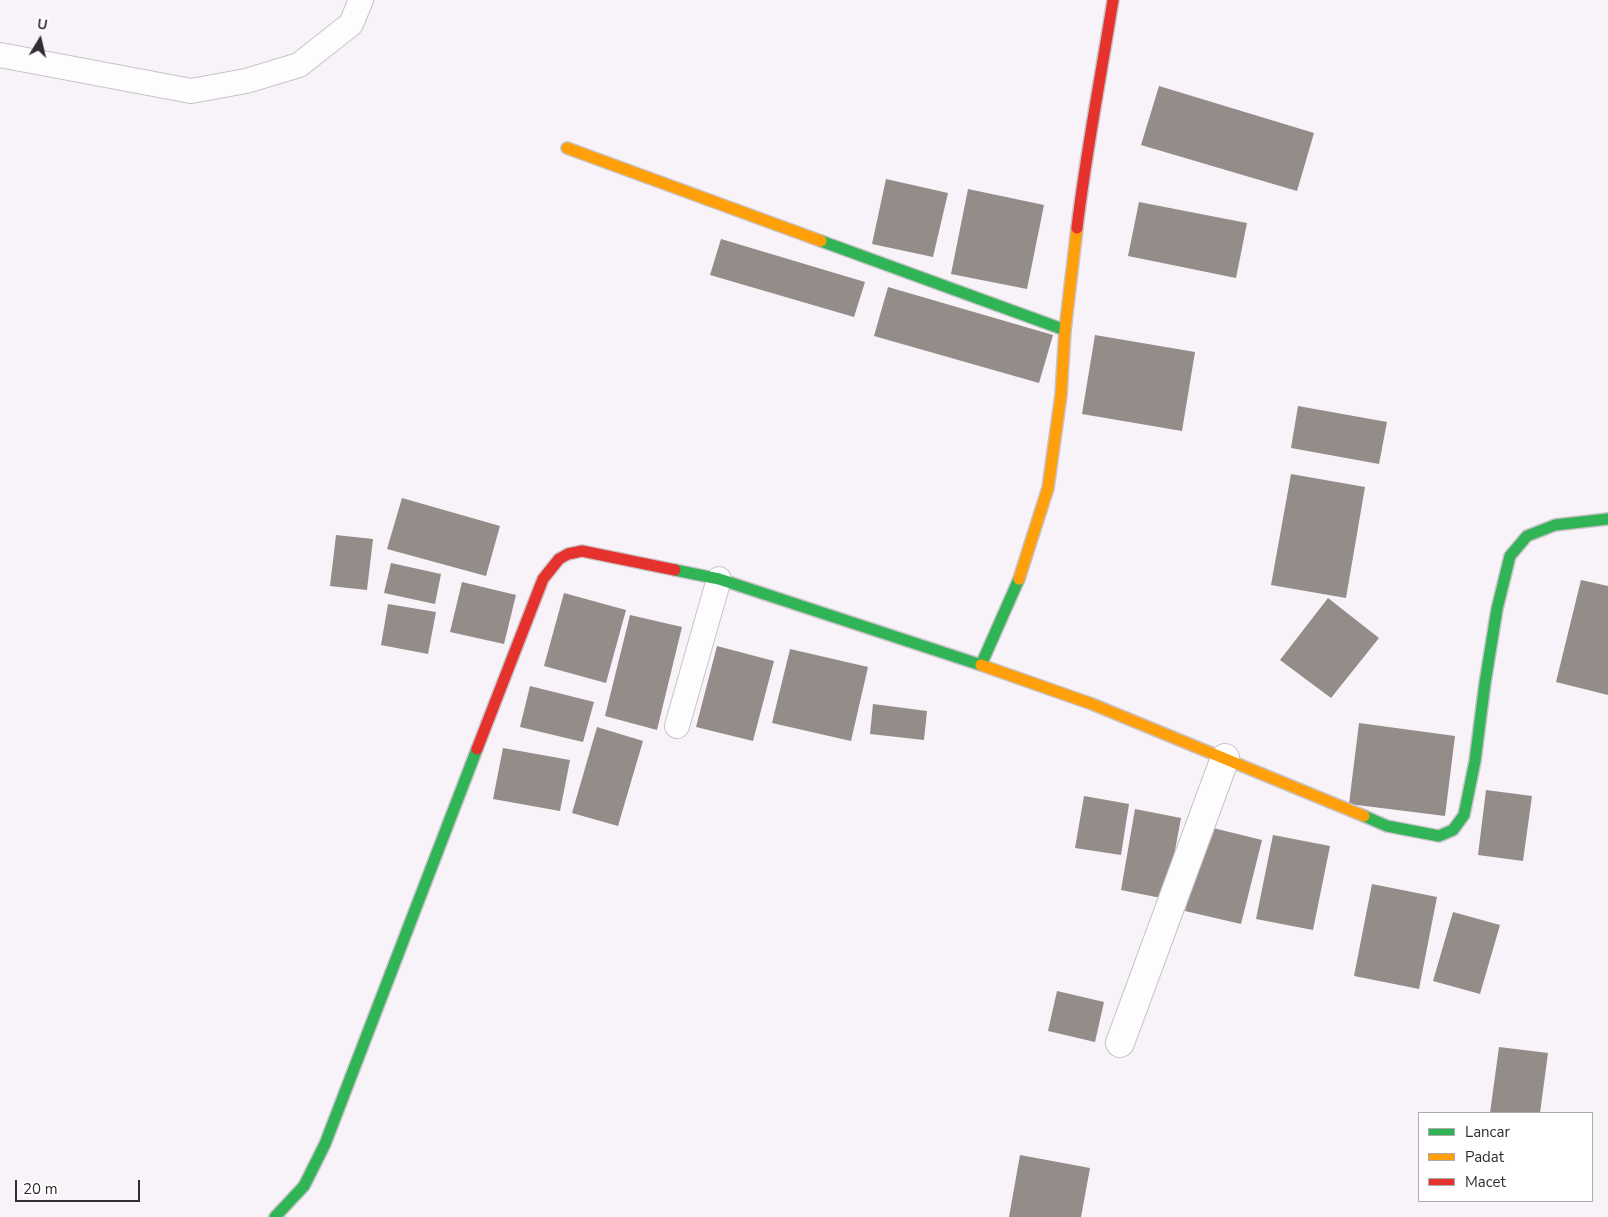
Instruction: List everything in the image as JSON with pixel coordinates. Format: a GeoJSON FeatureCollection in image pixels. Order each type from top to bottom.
{"type":"FeatureCollection","features":[{"type":"Feature","properties":{"kind":"street"},"geometry":{"type":"LineString","coordinates":[[980,665],[1022,572],[1048,488],[1061,395],[1065,330],[1084,165],[1113,0]]}},
{"type":"Feature","properties":{"kind":"street"},"geometry":{"type":"LineString","coordinates":[[567,148],[1065,330]]}},
{"type":"Feature","properties":{"kind":"street"},"geometry":{"type":"LineString","coordinates":[[275,1217],[304,1186],[325,1144],[543,578],[554,564],[566,554],[582,550],[719,579],[1092,704],[1387,826],[1439,836],[1453,830],[1464,815],[1473,770],[1497,609],[1510,556],[1527,536],[1555,525],[1608,519]]}},
{"type":"Feature","properties":{"kind":"street"},"geometry":{"type":"LineString","coordinates":[[1120,1043],[1225,758]]}},
{"type":"Feature","properties":{"kind":"lane"},"geometry":{"type":"LineString","coordinates":[[0,55],[191,91],[246,81],[299,65],[351,24],[361,0]]}},
{"type":"Feature","properties":{"kind":"lane"},"geometry":{"type":"LineString","coordinates":[[677,726],[719,579]]}},
{"type":"Feature","properties":{"kind":"building"},"geometry":{"type":"Polygon","coordinates":[[[1159,86],[1314,133],[1297,191],[1141,145],[1159,86]]]}},
{"type":"Feature","properties":{"kind":"building"},"geometry":{"type":"Polygon","coordinates":[[[886,179],[948,193],[933,257],[872,244],[886,179]]]}},
{"type":"Feature","properties":{"kind":"building"},"geometry":{"type":"Polygon","coordinates":[[[968,189],[1044,205],[1027,289],[951,274],[968,189]]]}},
{"type":"Feature","properties":{"kind":"building"},"geometry":{"type":"Polygon","coordinates":[[[1139,202],[1247,223],[1236,278],[1128,256],[1139,202]]]}},
{"type":"Feature","properties":{"kind":"building"},"geometry":{"type":"Polygon","coordinates":[[[721,239],[865,282],[854,317],[710,275],[721,239]]]}},
{"type":"Feature","properties":{"kind":"building"},"geometry":{"type":"Polygon","coordinates":[[[888,287],[1053,335],[1039,383],[874,336],[888,287]]]}},
{"type":"Feature","properties":{"kind":"building"},"geometry":{"type":"Polygon","coordinates":[[[1095,335],[1195,352],[1182,431],[1082,414],[1095,335]]]}},
{"type":"Feature","properties":{"kind":"building"},"geometry":{"type":"Polygon","coordinates":[[[1298,406],[1387,422],[1379,464],[1291,448],[1298,406]]]}},
{"type":"Feature","properties":{"kind":"building"},"geometry":{"type":"Polygon","coordinates":[[[1291,474],[1365,487],[1346,598],[1271,585],[1291,474]]]}},
{"type":"Feature","properties":{"kind":"building"},"geometry":{"type":"Polygon","coordinates":[[[402,498],[500,526],[486,576],[387,549],[402,498]]]}},
{"type":"Feature","properties":{"kind":"building"},"geometry":{"type":"Polygon","coordinates":[[[336,535],[373,539],[367,590],[330,586],[336,535]]]}},
{"type":"Feature","properties":{"kind":"building"},"geometry":{"type":"Polygon","coordinates":[[[391,563],[441,574],[435,604],[384,593],[391,563]]]}},
{"type":"Feature","properties":{"kind":"building"},"geometry":{"type":"Polygon","coordinates":[[[1581,580],[1608,586],[1608,695],[1556,682],[1581,580]]]}},
{"type":"Feature","properties":{"kind":"building"},"geometry":{"type":"Polygon","coordinates":[[[462,582],[516,595],[504,644],[450,632],[462,582]]]}},
{"type":"Feature","properties":{"kind":"building"},"geometry":{"type":"Polygon","coordinates":[[[564,593],[626,610],[606,683],[544,666],[564,593]]]}},
{"type":"Feature","properties":{"kind":"building"},"geometry":{"type":"Polygon","coordinates":[[[1328,598],[1379,638],[1331,698],[1280,660],[1328,598]]]}},
{"type":"Feature","properties":{"kind":"building"},"geometry":{"type":"Polygon","coordinates":[[[388,604],[436,612],[428,654],[381,645],[388,604]]]}},
{"type":"Feature","properties":{"kind":"building"},"geometry":{"type":"Polygon","coordinates":[[[630,615],[682,627],[657,730],[605,716],[630,615]]]}},
{"type":"Feature","properties":{"kind":"building"},"geometry":{"type":"Polygon","coordinates":[[[717,646],[774,661],[753,741],[696,727],[717,646]]]}},
{"type":"Feature","properties":{"kind":"building"},"geometry":{"type":"Polygon","coordinates":[[[790,649],[868,667],[851,741],[772,723],[790,649]]]}},
{"type":"Feature","properties":{"kind":"building"},"geometry":{"type":"Polygon","coordinates":[[[530,686],[594,702],[583,742],[520,727],[530,686]]]}},
{"type":"Feature","properties":{"kind":"building"},"geometry":{"type":"Polygon","coordinates":[[[873,704],[927,711],[924,740],[870,734],[873,704]]]}},
{"type":"Feature","properties":{"kind":"building"},"geometry":{"type":"Polygon","coordinates":[[[1359,723],[1455,736],[1445,816],[1349,804],[1359,723]]]}},
{"type":"Feature","properties":{"kind":"building"},"geometry":{"type":"Polygon","coordinates":[[[597,727],[643,741],[618,826],[572,813],[597,727]]]}},
{"type":"Feature","properties":{"kind":"building"},"geometry":{"type":"Polygon","coordinates":[[[503,748],[570,760],[560,811],[493,799],[503,748]]]}},
{"type":"Feature","properties":{"kind":"building"},"geometry":{"type":"Polygon","coordinates":[[[1486,790],[1532,796],[1523,861],[1478,855],[1486,790]]]}},
{"type":"Feature","properties":{"kind":"building"},"geometry":{"type":"Polygon","coordinates":[[[1084,796],[1129,804],[1121,855],[1075,848],[1084,796]]]}},
{"type":"Feature","properties":{"kind":"building"},"geometry":{"type":"Polygon","coordinates":[[[1135,809],[1181,818],[1166,899],[1121,890],[1135,809]]]}},
{"type":"Feature","properties":{"kind":"building"},"geometry":{"type":"Polygon","coordinates":[[[1205,826],[1262,840],[1241,924],[1185,911],[1205,826]]]}},
{"type":"Feature","properties":{"kind":"building"},"geometry":{"type":"Polygon","coordinates":[[[1273,835],[1330,846],[1313,930],[1256,919],[1273,835]]]}},
{"type":"Feature","properties":{"kind":"building"},"geometry":{"type":"Polygon","coordinates":[[[1372,884],[1437,897],[1419,989],[1354,976],[1372,884]]]}},
{"type":"Feature","properties":{"kind":"building"},"geometry":{"type":"Polygon","coordinates":[[[1453,912],[1500,925],[1480,994],[1433,981],[1453,912]]]}},
{"type":"Feature","properties":{"kind":"building"},"geometry":{"type":"Polygon","coordinates":[[[1057,991],[1104,1002],[1095,1042],[1048,1031],[1057,991]]]}},
{"type":"Feature","properties":{"kind":"building"},"geometry":{"type":"Polygon","coordinates":[[[1499,1047],[1548,1053],[1540,1112],[1490,1112],[1499,1047]]]}},
{"type":"Feature","properties":{"kind":"building"},"geometry":{"type":"Polygon","coordinates":[[[1020,1155],[1090,1168],[1081,1217],[1009,1217],[1020,1155]]]}},
{"type":"Feature","properties":{"kind":"traffic: fast"},"geometry":{"type":"LineString","coordinates":[[821,241],[1065,330]]}},
{"type":"Feature","properties":{"kind":"traffic: fast"},"geometry":{"type":"LineString","coordinates":[[1364,816],[1387,826],[1439,836],[1453,830],[1464,815],[1475,761],[1497,609],[1510,556],[1527,536],[1555,525],[1608,519]]}},
{"type":"Feature","properties":{"kind":"traffic: fast"},"geometry":{"type":"LineString","coordinates":[[675,570],[719,579],[981,665],[1019,579]]}},
{"type":"Feature","properties":{"kind":"traffic: fast"},"geometry":{"type":"LineString","coordinates":[[275,1217],[304,1186],[325,1144],[477,749]]}},
{"type":"Feature","properties":{"kind":"traffic: slow"},"geometry":{"type":"LineString","coordinates":[[567,148],[821,241]]}},
{"type":"Feature","properties":{"kind":"traffic: slow"},"geometry":{"type":"LineString","coordinates":[[1019,579],[1048,488],[1061,395],[1065,330],[1077,228]]}},
{"type":"Feature","properties":{"kind":"traffic: slow"},"geometry":{"type":"LineString","coordinates":[[981,665],[1092,704],[1364,816]]}},
{"type":"Feature","properties":{"kind":"traffic: jam"},"geometry":{"type":"LineString","coordinates":[[1077,228],[1089,142],[1113,0]]}},
{"type":"Feature","properties":{"kind":"traffic: jam"},"geometry":{"type":"LineString","coordinates":[[477,749],[543,579],[559,559],[568,554],[582,551],[675,570]]}}]}
